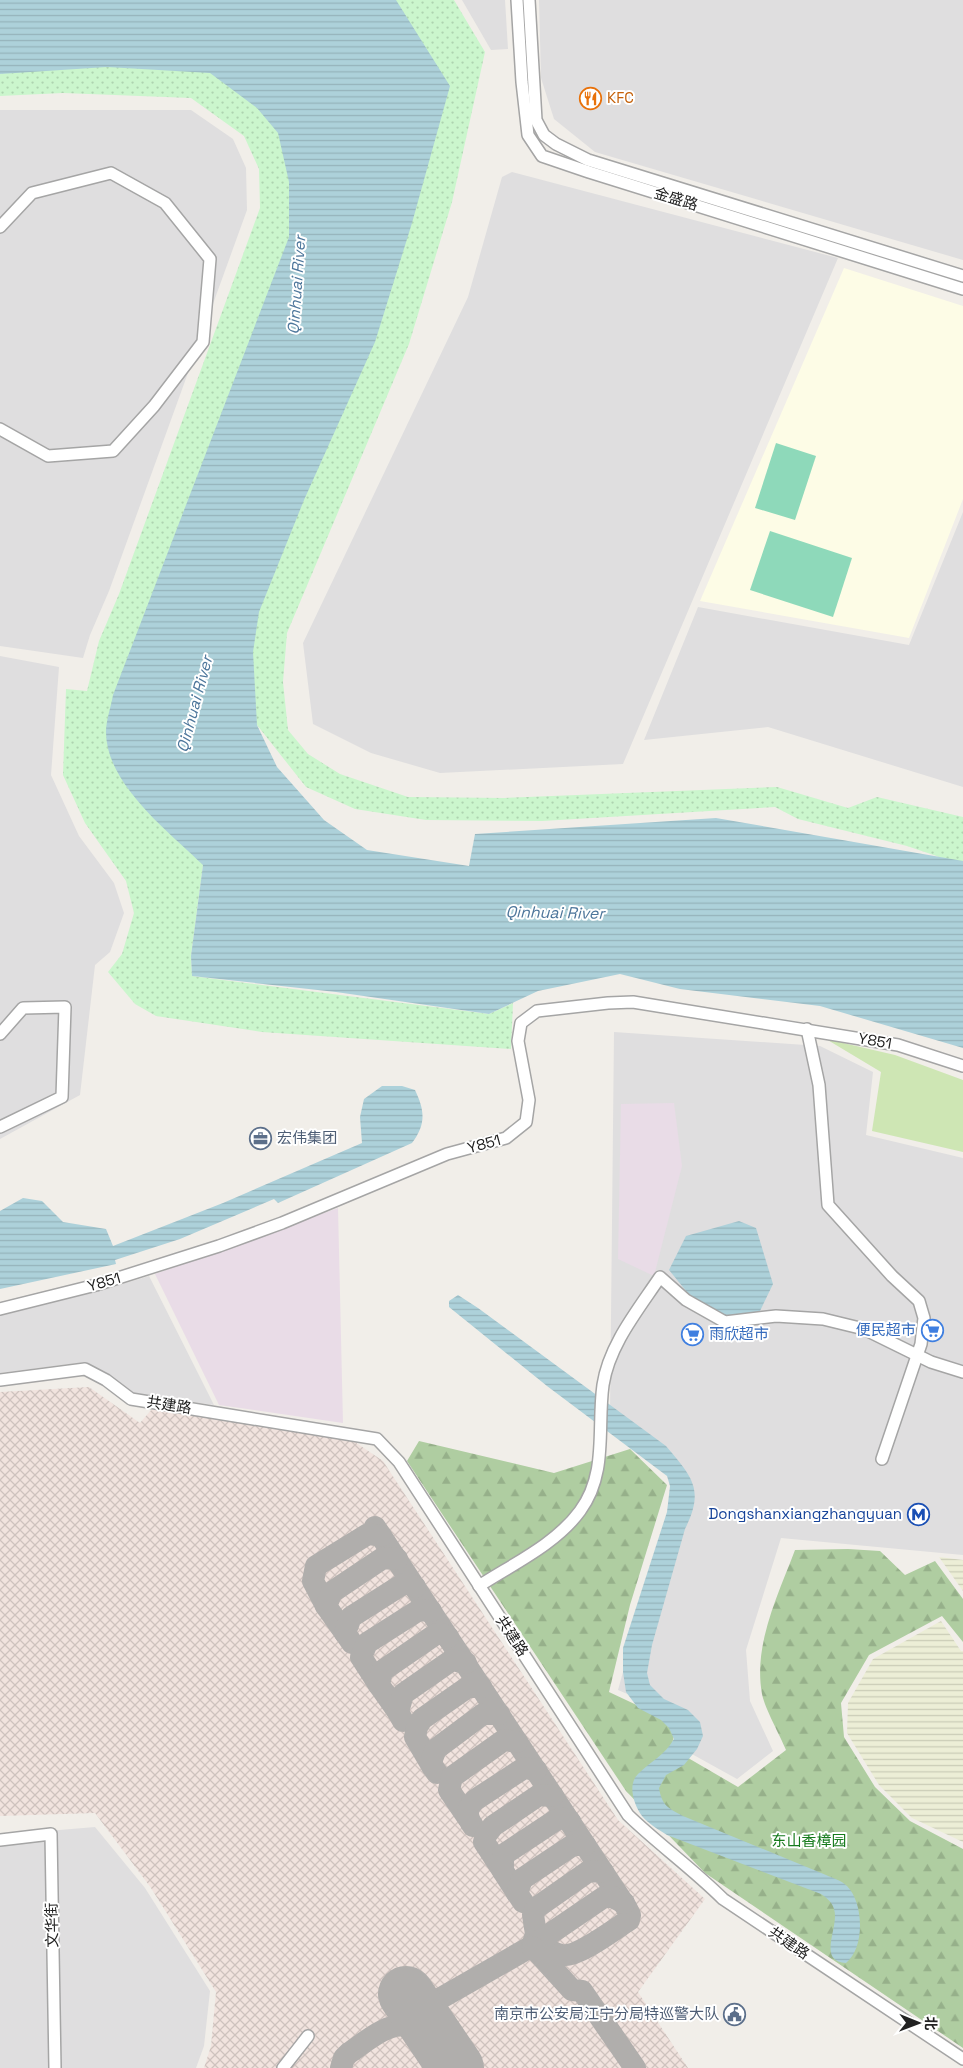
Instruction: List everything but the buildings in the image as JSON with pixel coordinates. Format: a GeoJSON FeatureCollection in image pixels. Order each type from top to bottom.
{"type":"FeatureCollection","features":[{"type":"Feature","properties":{"kind":"street","name":"金盛路"},"geometry":{"type":"LineString","coordinates":[[517,0],[522,82],[528,135],[542,156],[963,289]]}},
{"type":"Feature","properties":{"kind":"street","name":"金盛路"},"geometry":{"type":"LineString","coordinates":[[529,0],[536,120],[544,135],[556,144],[588,160],[963,276]]}},
{"type":"Feature","properties":{"kind":"street"},"geometry":{"type":"LineString","coordinates":[[0,227],[32,193],[110,173],[165,203],[210,259],[203,342],[154,406],[113,452],[48,456],[0,429]]}},
{"type":"Feature","properties":{"kind":"street","name":"Y851"},"geometry":{"type":"LineString","coordinates":[[0,1309],[96,1285],[219,1246],[282,1223],[447,1154],[506,1138],[526,1122],[529,1100],[518,1041],[521,1023],[537,1012],[608,1003],[632,1002],[898,1045],[963,1066]]}},
{"type":"Feature","properties":{"kind":"street"},"geometry":{"type":"LineString","coordinates":[[0,1034],[23,1008],[65,1007],[62,1097],[0,1127]]}},
{"type":"Feature","properties":{"kind":"street"},"geometry":{"type":"LineString","coordinates":[[807,1029],[819,1085],[828,1204],[892,1276],[919,1301],[924,1318],[921,1344],[882,1459]]}},
{"type":"Feature","properties":{"kind":"street"},"geometry":{"type":"LineString","coordinates":[[479,1586],[554,1537],[580,1510],[591,1490],[600,1463],[603,1384],[610,1361],[626,1328],[660,1277],[686,1300],[725,1322],[776,1316],[822,1319],[864,1329],[917,1356],[963,1372]]}},
{"type":"Feature","properties":{"kind":"street","name":"共建路"},"geometry":{"type":"LineString","coordinates":[[0,1380],[85,1369],[106,1380],[131,1399],[377,1439],[399,1462],[628,1814],[657,1843],[704,1879],[723,1899],[963,2059]]}},
{"type":"Feature","properties":{"kind":"street","name":"文华街"},"geometry":{"type":"LineString","coordinates":[[0,1840],[51,1834],[55,2068]]}},
{"type":"Feature","properties":{"kind":"street"},"geometry":{"type":"LineString","coordinates":[[283,2068],[308,2036]]}},
{"type":"Feature","properties":{"kind":"shaded area"},"geometry":{"type":"Polygon","coordinates":[[[462,0],[505,0],[508,49],[491,50],[462,0]]]}},
{"type":"Feature","properties":{"kind":"shaded area"},"geometry":{"type":"Polygon","coordinates":[[[539,0],[963,0],[963,260],[595,152],[554,119],[541,78],[539,0]]]}},
{"type":"Feature","properties":{"kind":"shaded area"},"geometry":{"type":"Polygon","coordinates":[[[0,110],[191,110],[233,139],[246,168],[247,210],[83,658],[0,646],[0,110]]]}},
{"type":"Feature","properties":{"kind":"shaded area"},"geometry":{"type":"Polygon","coordinates":[[[512,172],[838,258],[623,764],[440,773],[371,753],[313,724],[303,643],[468,297],[502,177],[512,172]]]}},
{"type":"Feature","properties":{"kind":"shaded area"},"geometry":{"type":"Polygon","coordinates":[[[844,268],[963,306],[963,499],[909,638],[700,601],[844,268]]]}},
{"type":"Feature","properties":{"kind":"shaded area"},"geometry":{"type":"Polygon","coordinates":[[[963,512],[963,787],[768,727],[644,740],[698,607],[909,645],[963,512]]]}},
{"type":"Feature","properties":{"kind":"shaded area"},"geometry":{"type":"Polygon","coordinates":[[[0,656],[59,667],[51,775],[79,836],[114,883],[124,913],[110,952],[95,965],[80,1095],[0,1139],[0,656]]]}},
{"type":"Feature","properties":{"kind":"shaded area"},"geometry":{"type":"Polygon","coordinates":[[[614,1032],[820,1046],[873,1072],[866,1135],[963,1158],[963,1555],[781,1538],[746,1650],[750,1701],[773,1751],[737,1779],[672,1743],[683,1718],[618,1690],[676,1482],[610,1412],[614,1032]]]}},
{"type":"Feature","properties":{"kind":"shaded area"},"geometry":{"type":"Polygon","coordinates":[[[674,1103],[682,1166],[654,1276],[618,1259],[621,1104],[674,1103]]]}},
{"type":"Feature","properties":{"kind":"shaded area"},"geometry":{"type":"Polygon","coordinates":[[[338,1208],[343,1423],[219,1405],[155,1274],[338,1208]]]}},
{"type":"Feature","properties":{"kind":"shaded area"},"geometry":{"type":"Polygon","coordinates":[[[149,1276],[214,1405],[134,1394],[109,1374],[85,1362],[0,1373],[0,1315],[26,1307],[99,1291],[149,1276]]]}},
{"type":"Feature","properties":{"kind":"shaded area"},"geometry":{"type":"Polygon","coordinates":[[[89,1387],[140,1423],[152,1409],[352,1440],[383,1461],[618,1820],[705,1899],[638,1992],[688,2068],[204,2068],[211,2046],[216,1992],[151,1888],[95,1813],[0,1816],[0,1392],[89,1387]]]}},
{"type":"Feature","properties":{"kind":"shaded area"},"geometry":{"type":"Polygon","coordinates":[[[939,1557],[963,1560],[963,1591],[939,1557]]]}},
{"type":"Feature","properties":{"kind":"shaded area"},"geometry":{"type":"Polygon","coordinates":[[[941,1621],[961,1651],[963,1651],[963,1842],[912,1818],[879,1785],[847,1733],[848,1703],[873,1659],[941,1621]]]}},
{"type":"Feature","properties":{"kind":"shaded area"},"geometry":{"type":"Polygon","coordinates":[[[95,1827],[145,1888],[210,1991],[204,2046],[196,2068],[0,2068],[0,1835],[95,1827]]]}},
{"type":"Feature","properties":{"kind":"green space"},"geometry":{"type":"Polygon","coordinates":[[[0,0],[454,0],[485,52],[452,202],[409,344],[287,633],[283,682],[288,730],[308,754],[340,774],[408,797],[504,798],[777,787],[848,808],[877,797],[963,817],[963,865],[907,846],[798,819],[775,807],[542,821],[426,820],[355,809],[306,787],[257,725],[203,865],[191,956],[192,976],[489,1014],[513,1003],[511,1049],[262,1032],[156,1016],[135,1004],[108,972],[122,954],[134,913],[126,881],[85,823],[63,775],[66,689],[87,691],[99,641],[119,594],[260,208],[259,169],[244,136],[191,98],[63,93],[0,96],[0,0]]]}},
{"type":"Feature","properties":{"kind":"green space"},"geometry":{"type":"Polygon","coordinates":[[[776,443],[816,456],[795,520],[755,508],[776,443]]]}},
{"type":"Feature","properties":{"kind":"green space"},"geometry":{"type":"Polygon","coordinates":[[[770,531],[852,558],[833,617],[750,590],[770,531]]]}},
{"type":"Feature","properties":{"kind":"green space"},"geometry":{"type":"Polygon","coordinates":[[[826,1039],[895,1055],[963,1080],[963,1152],[872,1131],[881,1072],[826,1039]]]}},
{"type":"Feature","properties":{"kind":"green space","name":"东山香樟园"},"geometry":{"type":"Polygon","coordinates":[[[419,1441],[554,1473],[630,1449],[667,1485],[630,1605],[609,1692],[677,1724],[671,1748],[738,1787],[786,1750],[764,1700],[760,1676],[761,1657],[769,1620],[795,1550],[848,1549],[880,1551],[905,1575],[935,1561],[963,1599],[963,1642],[942,1616],[869,1655],[841,1703],[844,1737],[875,1787],[910,1821],[963,1849],[963,2048],[705,1873],[626,1791],[407,1461],[419,1441]]]}},
{"type":"Feature","properties":{"kind":"water","name":"Qinhuai River"},"geometry":{"type":"Polygon","coordinates":[[[0,0],[396,0],[450,86],[412,223],[375,342],[304,500],[259,612],[253,652],[257,725],[277,767],[324,820],[367,850],[469,866],[475,834],[716,818],[963,861],[963,1048],[820,1006],[680,989],[620,974],[538,991],[489,1014],[336,992],[192,976],[191,956],[203,865],[157,822],[128,788],[116,770],[109,751],[106,727],[113,695],[289,237],[289,182],[278,133],[257,108],[210,73],[107,67],[0,74],[0,0]]]}},
{"type":"Feature","properties":{"kind":"water"},"geometry":{"type":"Polygon","coordinates":[[[382,1086],[402,1086],[415,1090],[421,1104],[422,1123],[412,1143],[278,1203],[274,1199],[180,1239],[115,1260],[116,1264],[0,1289],[0,1211],[23,1198],[42,1201],[63,1222],[106,1229],[113,1246],[223,1203],[362,1143],[360,1117],[364,1099],[382,1086]]]}},
{"type":"Feature","properties":{"kind":"water"},"geometry":{"type":"Polygon","coordinates":[[[739,1221],[756,1228],[773,1284],[759,1313],[725,1316],[691,1297],[669,1270],[686,1236],[739,1221]]]}},
{"type":"Feature","properties":{"kind":"water"},"geometry":{"type":"Polygon","coordinates":[[[458,1295],[666,1446],[689,1475],[695,1493],[694,1504],[652,1645],[647,1673],[650,1685],[664,1699],[688,1710],[700,1722],[703,1736],[697,1749],[684,1765],[666,1775],[659,1788],[660,1794],[666,1806],[683,1816],[834,1878],[847,1886],[857,1903],[860,1925],[857,1947],[846,1963],[837,1961],[832,1956],[831,1942],[835,1916],[834,1909],[831,1902],[821,1894],[667,1835],[648,1822],[639,1811],[634,1801],[632,1789],[635,1779],[643,1769],[658,1758],[674,1739],[669,1728],[661,1720],[638,1708],[626,1692],[623,1672],[623,1648],[667,1512],[670,1486],[667,1476],[547,1386],[449,1307],[449,1301],[458,1295]]]}},
{"type":"Feature","properties":{"kind":"taxiway"},"geometry":{"type":"LineString","coordinates":[[375,1527],[630,1915],[629,1920],[577,1952],[562,1955],[546,1948],[532,1946],[434,2002]]}},
{"type":"Feature","properties":{"kind":"taxiway"},"geometry":{"type":"LineString","coordinates":[[326,1606],[313,1581],[316,1566],[368,1534],[381,1536]]}},
{"type":"Feature","properties":{"kind":"taxiway"},"geometry":{"type":"LineString","coordinates":[[345,1633],[326,1606],[332,1592],[383,1558],[397,1559]]}},
{"type":"Feature","properties":{"kind":"taxiway"},"geometry":{"type":"LineString","coordinates":[[352,1643],[345,1633],[351,1617],[403,1584],[415,1587]]}},
{"type":"Feature","properties":{"kind":"taxiway"},"geometry":{"type":"LineString","coordinates":[[379,1685],[361,1657],[367,1643],[419,1610],[431,1611]]}},
{"type":"Feature","properties":{"kind":"taxiway"},"geometry":{"type":"LineString","coordinates":[[398,1712],[379,1685],[382,1671],[436,1634],[448,1637]]}},
{"type":"Feature","properties":{"kind":"taxiway"},"geometry":{"type":"LineString","coordinates":[[403,1721],[398,1712],[403,1694],[452,1660],[466,1663]]}},
{"type":"Feature","properties":{"kind":"taxiway"},"geometry":{"type":"LineString","coordinates":[[432,1766],[415,1737],[417,1727],[422,1719],[468,1687],[481,1687]]}},
{"type":"Feature","properties":{"kind":"taxiway"},"geometry":{"type":"LineString","coordinates":[[437,1773],[432,1766],[432,1759],[436,1749],[483,1714],[499,1714]]}},
{"type":"Feature","properties":{"kind":"taxiway"},"geometry":{"type":"LineString","coordinates":[[468,1818],[449,1790],[452,1777],[504,1740],[517,1742]]}},
{"type":"Feature","properties":{"kind":"taxiway"},"geometry":{"type":"LineString","coordinates":[[473,1826],[468,1813],[470,1806],[475,1800],[524,1768],[536,1770]]}},
{"type":"Feature","properties":{"kind":"taxiway"},"geometry":{"type":"LineString","coordinates":[[503,1871],[484,1842],[486,1835],[493,1826],[539,1795],[553,1796]]}},
{"type":"Feature","properties":{"kind":"taxiway"},"geometry":{"type":"LineString","coordinates":[[517,1893],[503,1871],[503,1855],[556,1820],[563,1818],[570,1821]]}},
{"type":"Feature","properties":{"kind":"taxiway"},"geometry":{"type":"LineString","coordinates":[[523,1902],[517,1893],[522,1879],[573,1845],[585,1845]]}},
{"type":"Feature","properties":{"kind":"taxiway"},"geometry":{"type":"LineString","coordinates":[[532,1946],[536,1934],[533,1915],[536,1908],[589,1871],[603,1872]]}},
{"type":"Feature","properties":{"kind":"taxiway"},"geometry":{"type":"LineString","coordinates":[[532,1946],[604,1897],[613,1897],[624,1903]]}},
{"type":"Feature","properties":{"kind":"taxiway"},"geometry":{"type":"LineString","coordinates":[[533,1947],[572,1990],[582,1991],[635,2068]]}},
{"type":"Feature","properties":{"kind":"taxiway"},"geometry":{"type":"LineString","coordinates":[[341,2068],[344,2058],[349,2053],[391,2027],[400,2025],[419,2029],[439,2042]]}},
{"type":"Feature","properties":{"kind":"runway"},"geometry":{"type":"LineString","coordinates":[[406,1994],[456,2068]]}},
{"type":"Feature","properties":{"kind":"place","name":"KFC"},"geometry":{"type":"Point","coordinates":[591,98]}},
{"type":"Feature","properties":{"kind":"place","name":"宏伟集团"},"geometry":{"type":"Point","coordinates":[261,1138]}},
{"type":"Feature","properties":{"kind":"place","name":"便民超市"},"geometry":{"type":"Point","coordinates":[932,1330]}},
{"type":"Feature","properties":{"kind":"place","name":"雨欣超市"},"geometry":{"type":"Point","coordinates":[693,1334]}},
{"type":"Feature","properties":{"kind":"place","name":"Dongshanxiangzhangyuan"},"geometry":{"type":"Point","coordinates":[918,1514]}},
{"type":"Feature","properties":{"kind":"place","name":"南京市公安局江宁分局特巡警大队"},"geometry":{"type":"Point","coordinates":[735,2014]}}]}
